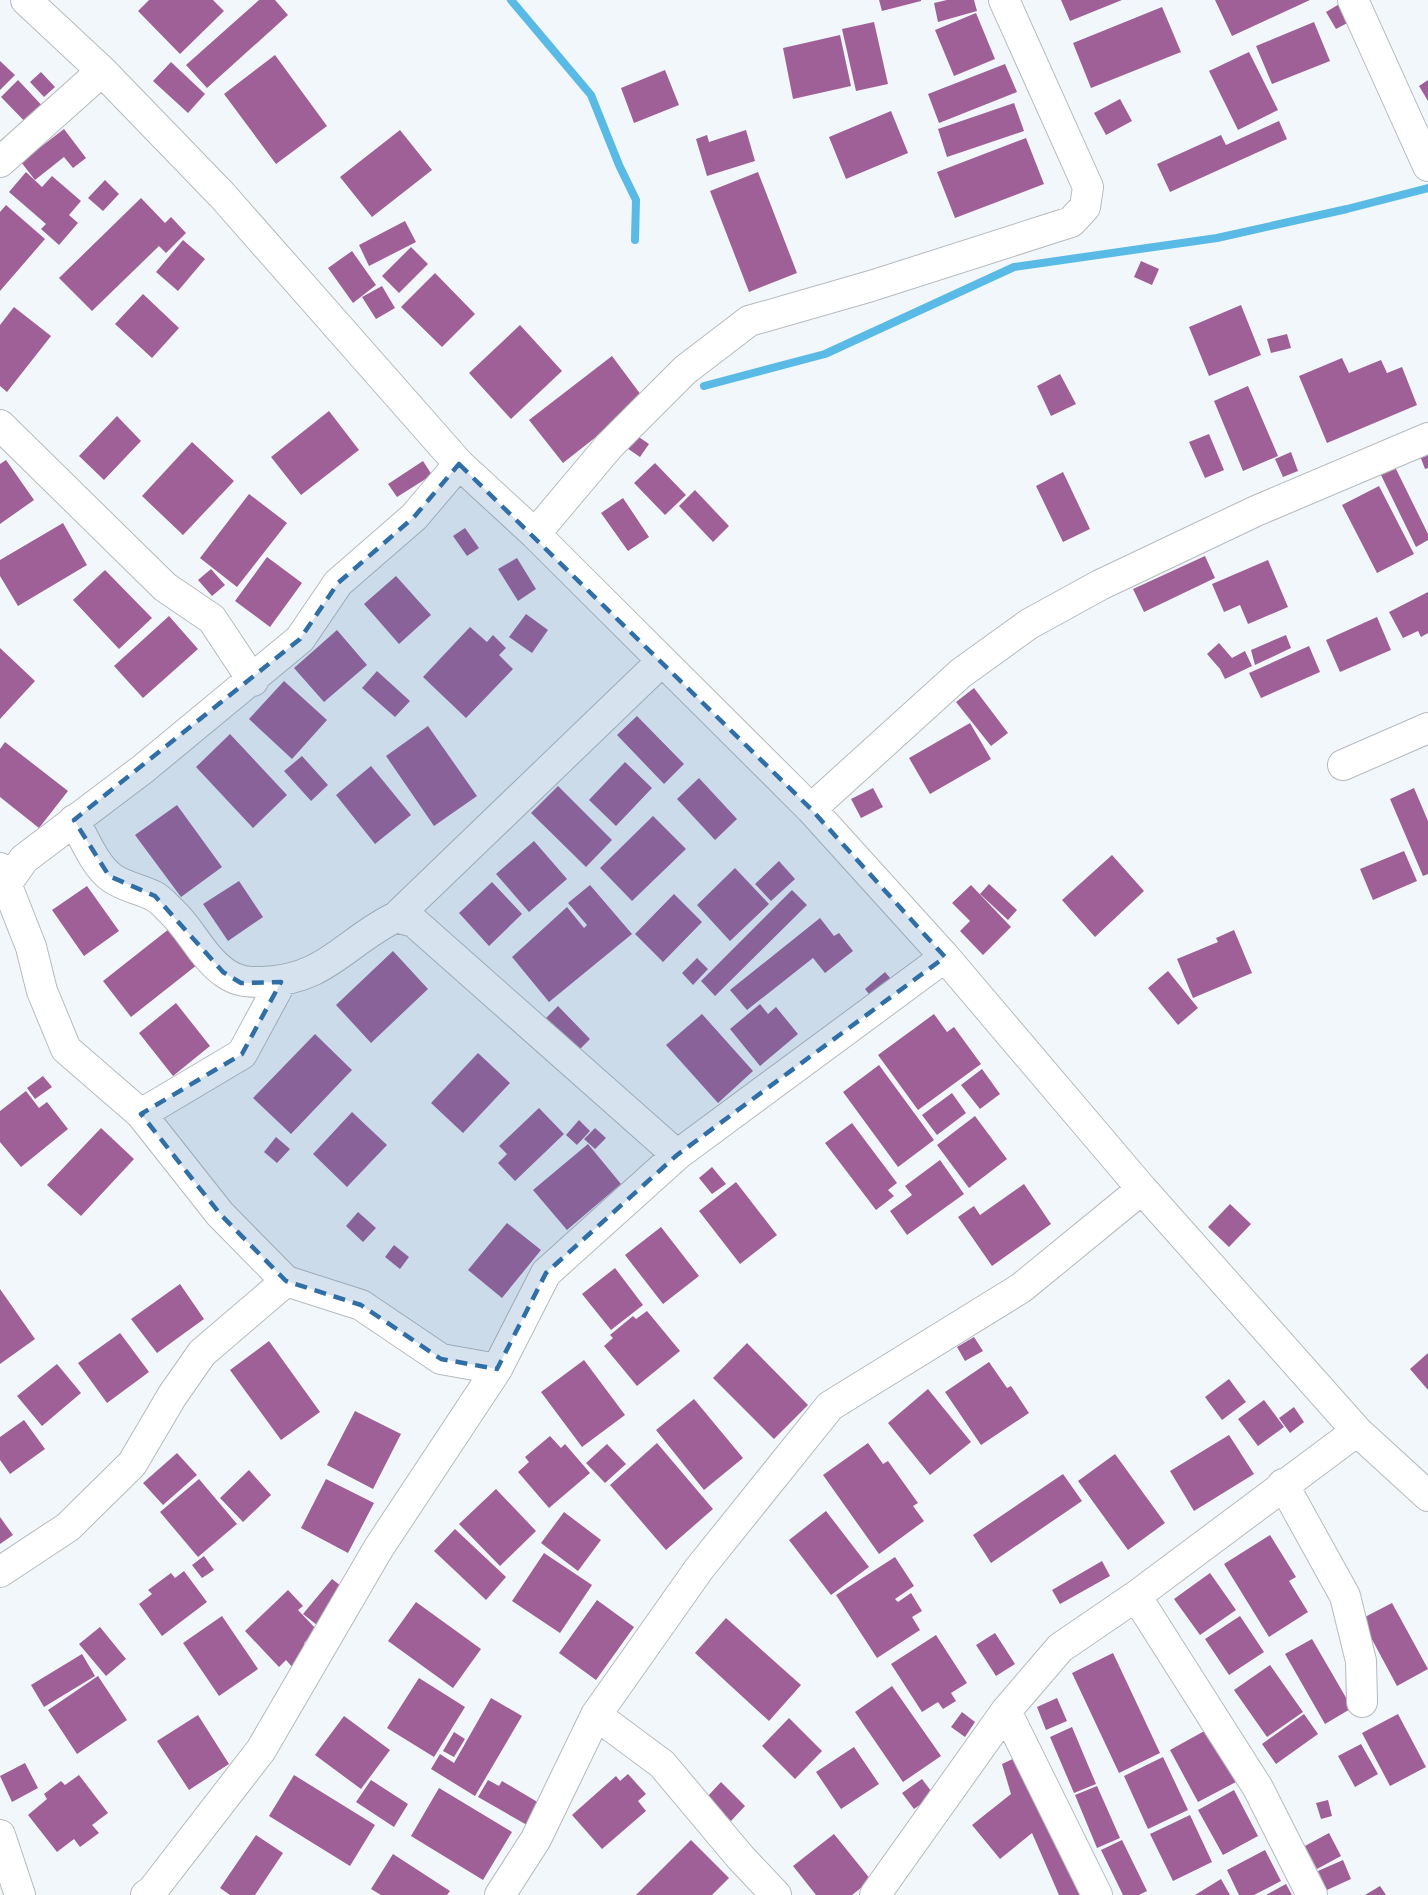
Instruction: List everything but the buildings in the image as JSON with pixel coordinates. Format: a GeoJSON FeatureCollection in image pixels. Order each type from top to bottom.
{"type":"FeatureCollection","features":[{"type":"Feature","properties":{"kind":"street"},"geometry":{"type":"LineString","coordinates":[[26,0],[102,70],[222,195],[459,464],[535,534],[811,809],[945,957],[1142,1189],[1357,1431],[1428,1496]]}},
{"type":"Feature","properties":{"kind":"street"},"geometry":{"type":"LineString","coordinates":[[535,534],[609,446],[686,370],[749,321],[871,286],[1071,222],[1085,207],[1088,187],[1004,0]]}},
{"type":"Feature","properties":{"kind":"street"},"geometry":{"type":"LineString","coordinates":[[1353,0],[1423,155]]}},
{"type":"Feature","properties":{"kind":"street"},"geometry":{"type":"LineString","coordinates":[[0,162],[102,70]]}},
{"type":"Feature","properties":{"kind":"street"},"geometry":{"type":"LineString","coordinates":[[0,425],[165,588],[212,619],[253,681]]}},
{"type":"Feature","properties":{"kind":"street"},"geometry":{"type":"LineString","coordinates":[[811,809],[961,673],[1029,624],[1100,585],[1245,516],[1428,438]]}},
{"type":"Feature","properties":{"kind":"street"},"geometry":{"type":"LineString","coordinates":[[459,464],[414,517],[338,584],[300,639],[253,681],[74,820],[8,880],[31,947],[42,991],[66,1049],[141,1114],[220,1214],[286,1281],[361,1305],[441,1359],[497,1369]]}},
{"type":"Feature","properties":{"kind":"street"},"geometry":{"type":"LineString","coordinates":[[74,820],[110,876],[127,886],[155,896],[182,921],[206,956],[223,972],[241,982],[281,982],[308,974],[334,961],[377,926],[396,917],[662,661]]}},
{"type":"Feature","properties":{"kind":"street"},"geometry":{"type":"LineString","coordinates":[[1343,765],[1428,728]]}},
{"type":"Feature","properties":{"kind":"street"},"geometry":{"type":"LineString","coordinates":[[396,917],[414,922],[677,1155]]}},
{"type":"Feature","properties":{"kind":"street"},"geometry":{"type":"LineString","coordinates":[[146,1895],[152,1891],[261,1750],[378,1549],[497,1369],[546,1273],[677,1155],[945,957]]}},
{"type":"Feature","properties":{"kind":"street"},"geometry":{"type":"LineString","coordinates":[[141,1114],[242,1054],[281,982]]}},
{"type":"Feature","properties":{"kind":"street"},"geometry":{"type":"LineString","coordinates":[[500,1895],[536,1839],[596,1715],[699,1569],[830,1406],[1021,1288],[1142,1189]]}},
{"type":"Feature","properties":{"kind":"street"},"geometry":{"type":"LineString","coordinates":[[0,1572],[68,1527],[132,1464],[172,1396],[202,1353],[286,1281]]}},
{"type":"Feature","properties":{"kind":"street"},"geometry":{"type":"LineString","coordinates":[[875,1895],[1006,1711],[1060,1648],[1136,1596],[1283,1484],[1357,1431]]}},
{"type":"Feature","properties":{"kind":"street"},"geometry":{"type":"LineString","coordinates":[[1283,1484],[1345,1596],[1362,1661],[1362,1702]]}},
{"type":"Feature","properties":{"kind":"street"},"geometry":{"type":"LineString","coordinates":[[1136,1596],[1258,1788],[1312,1895]]}},
{"type":"Feature","properties":{"kind":"street"},"geometry":{"type":"LineString","coordinates":[[1006,1711],[1097,1895]]}},
{"type":"Feature","properties":{"kind":"street"},"geometry":{"type":"LineString","coordinates":[[596,1715],[662,1764],[741,1858],[776,1895]]}},
{"type":"Feature","properties":{"kind":"street"},"geometry":{"type":"LineString","coordinates":[[0,1835],[20,1895]]}},
{"type":"Feature","properties":{"kind":"highlighted area"},"geometry":{"type":"Polygon","coordinates":[[[459,464],[811,809],[945,957],[677,1155],[546,1273],[497,1369],[441,1359],[361,1305],[286,1281],[220,1214],[141,1114],[242,1054],[281,982],[241,983],[223,972],[155,896],[109,876],[74,820],[300,639],[338,583],[414,517],[459,464]]]}},
{"type":"Feature","properties":{"kind":"waterway"},"geometry":{"type":"LineString","coordinates":[[511,0],[591,95],[619,165],[636,200],[635,240]]}},
{"type":"Feature","properties":{"kind":"waterway"},"geometry":{"type":"LineString","coordinates":[[704,386],[825,354],[1014,267],[1217,238],[1428,188]]}}]}
